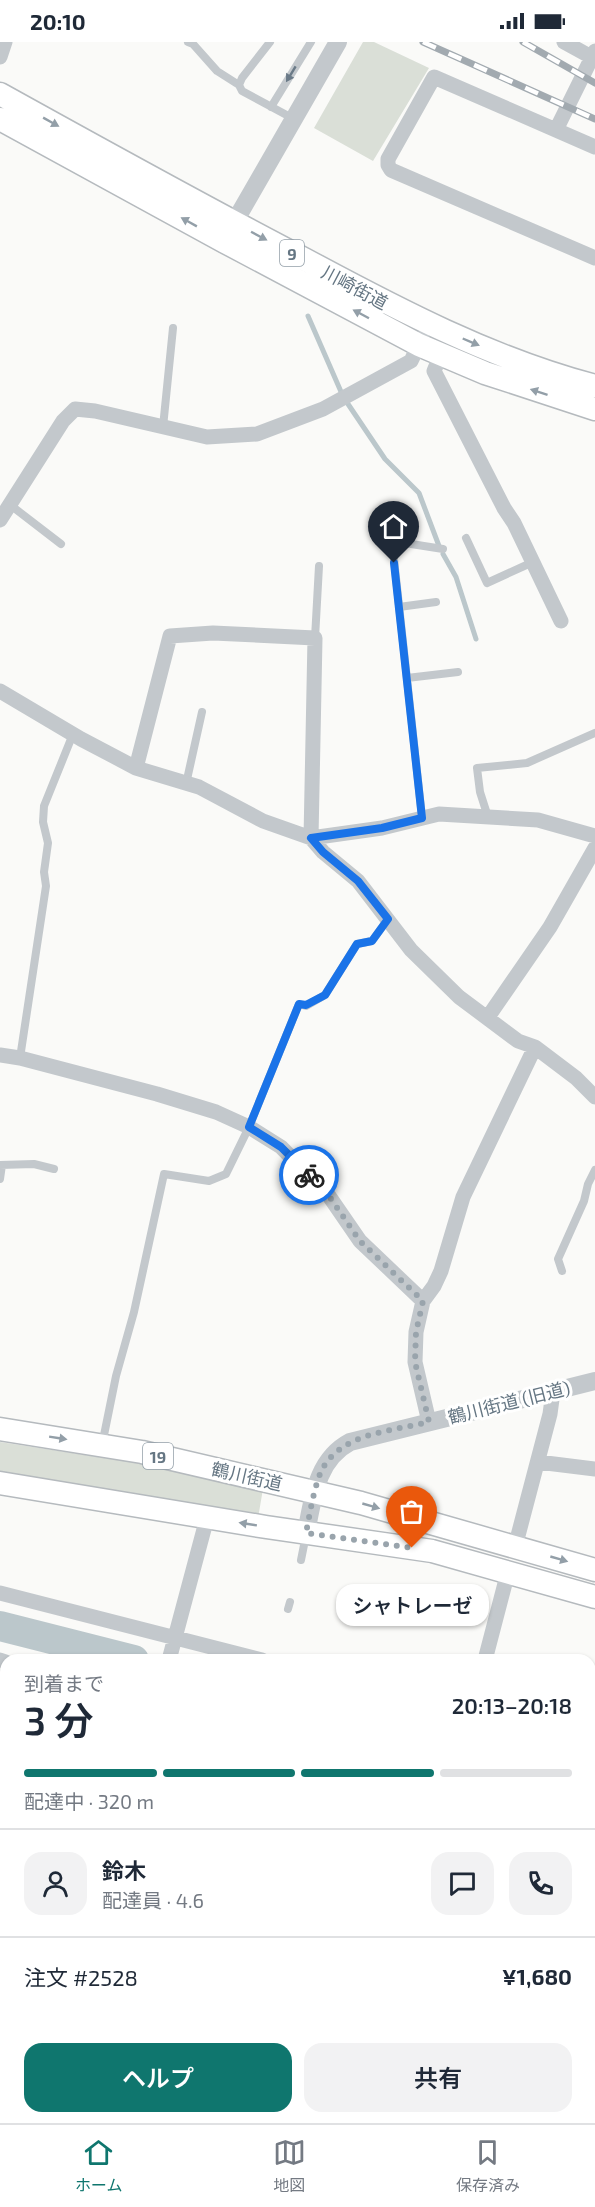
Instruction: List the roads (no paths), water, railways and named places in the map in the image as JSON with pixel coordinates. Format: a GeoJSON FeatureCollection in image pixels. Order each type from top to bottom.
{"type":"FeatureCollection","features":[{"type":"Feature","properties":{"kind":"main road","name":"川崎街道"},"geometry":{"type":"LineString","coordinates":[[0,94],[234,223],[424,335],[441,354],[494,376],[595,409]]}},
{"type":"Feature","properties":{"kind":"main road","name":"川崎街道"},"geometry":{"type":"LineString","coordinates":[[0,119],[225,242],[424,335],[595,386]]}},
{"type":"Feature","properties":{"kind":"main road","name":"鶴川街道"},"geometry":{"type":"LineString","coordinates":[[0,1429],[142,1452],[361,1503],[595,1570]]}},
{"type":"Feature","properties":{"kind":"main road"},"geometry":{"type":"LineString","coordinates":[[0,1483],[207,1518],[432,1551],[595,1597]]}},
{"type":"Feature","properties":{"kind":"street"},"geometry":{"type":"LineString","coordinates":[[0,57],[5,42]]}},
{"type":"Feature","properties":{"kind":"street"},"geometry":{"type":"LineString","coordinates":[[234,223],[338,42]]}},
{"type":"Feature","properties":{"kind":"street"},"geometry":{"type":"LineString","coordinates":[[556,130],[594,56],[564,42]]}},
{"type":"Feature","properties":{"kind":"street"},"geometry":{"type":"LineString","coordinates":[[595,147],[434,76],[387,159],[387,165],[391,170],[595,258]]}},
{"type":"Feature","properties":{"kind":"street"},"geometry":{"type":"LineString","coordinates":[[0,520],[63,421],[75,409],[94,411],[207,437],[257,434],[323,409],[411,361],[424,335]]}},
{"type":"Feature","properties":{"kind":"street"},"geometry":{"type":"LineString","coordinates":[[441,354],[434,371],[504,508],[514,523],[561,621]]}},
{"type":"Feature","properties":{"kind":"street"},"geometry":{"type":"LineString","coordinates":[[136,768],[170,636],[213,633],[315,638],[311,838],[323,852],[358,881],[411,950],[459,997],[518,1041],[535,1047],[576,1078],[595,1097]]}},
{"type":"Feature","properties":{"kind":"street"},"geometry":{"type":"LineString","coordinates":[[0,691],[136,768],[199,787],[263,821],[311,838],[382,828],[439,814],[538,820],[595,836]]}},
{"type":"Feature","properties":{"kind":"street"},"geometry":{"type":"LineString","coordinates":[[488,1017],[550,927],[595,848]]}},
{"type":"Feature","properties":{"kind":"street"},"geometry":{"type":"LineString","coordinates":[[429,1422],[415,1362],[416,1332],[423,1301],[441,1271],[463,1197],[535,1047]]}},
{"type":"Feature","properties":{"kind":"street"},"geometry":{"type":"LineString","coordinates":[[0,1055],[20,1058],[176,1100],[216,1112],[249,1127],[281,1147],[329,1196],[360,1241],[423,1301]]}},
{"type":"Feature","properties":{"kind":"street","name":"鶴川街道 (旧道)"},"geometry":{"type":"LineString","coordinates":[[306,1533],[314,1492],[321,1472],[340,1447],[362,1438],[595,1381]]}},
{"type":"Feature","properties":{"kind":"street"},"geometry":{"type":"LineString","coordinates":[[515,1547],[554,1392]]}},
{"type":"Feature","properties":{"kind":"street"},"geometry":{"type":"LineString","coordinates":[[538,1462],[595,1469]]}},
{"type":"Feature","properties":{"kind":"street"},"geometry":{"type":"LineString","coordinates":[[172,1650],[207,1518]]}},
{"type":"Feature","properties":{"kind":"street"},"geometry":{"type":"LineString","coordinates":[[488,1654],[508,1572]]}},
{"type":"Feature","properties":{"kind":"street"},"geometry":{"type":"LineString","coordinates":[[0,1593],[172,1650],[208,1654]]}},
{"type":"Feature","properties":{"kind":"lane"},"geometry":{"type":"LineString","coordinates":[[188,42],[193,44],[218,71],[239,85],[242,91],[294,119]]}},
{"type":"Feature","properties":{"kind":"lane"},"geometry":{"type":"LineString","coordinates":[[239,85],[270,42]]}},
{"type":"Feature","properties":{"kind":"lane"},"geometry":{"type":"LineString","coordinates":[[272,107],[311,42]]}},
{"type":"Feature","properties":{"kind":"lane"},"geometry":{"type":"LineString","coordinates":[[163,427],[173,328]]}},
{"type":"Feature","properties":{"kind":"lane"},"geometry":{"type":"LineString","coordinates":[[9,504],[61,544]]}},
{"type":"Feature","properties":{"kind":"lane"},"geometry":{"type":"LineString","coordinates":[[466,538],[487,583],[533,562]]}},
{"type":"Feature","properties":{"kind":"lane"},"geometry":{"type":"LineString","coordinates":[[422,818],[392,541],[443,549]]}},
{"type":"Feature","properties":{"kind":"lane"},"geometry":{"type":"LineString","coordinates":[[315,638],[320,566]]}},
{"type":"Feature","properties":{"kind":"lane"},"geometry":{"type":"LineString","coordinates":[[399,607],[436,602]]}},
{"type":"Feature","properties":{"kind":"lane"},"geometry":{"type":"LineString","coordinates":[[407,678],[458,672]]}},
{"type":"Feature","properties":{"kind":"lane"},"geometry":{"type":"LineString","coordinates":[[186,784],[202,712]]}},
{"type":"Feature","properties":{"kind":"lane"},"geometry":{"type":"LineString","coordinates":[[488,817],[480,792],[477,768],[527,763],[595,733]]}},
{"type":"Feature","properties":{"kind":"lane"},"geometry":{"type":"LineString","coordinates":[[20,1058],[46,886],[44,872],[48,843],[43,822],[44,806],[73,734]]}},
{"type":"Feature","properties":{"kind":"lane"},"geometry":{"type":"LineString","coordinates":[[101,1446],[116,1376],[134,1312],[164,1174],[209,1181],[226,1174],[249,1127],[299,1004],[306,1005],[325,995],[357,944],[372,941],[388,919]]}},
{"type":"Feature","properties":{"kind":"lane"},"geometry":{"type":"LineString","coordinates":[[0,1179],[1,1165],[34,1164],[54,1169]]}},
{"type":"Feature","properties":{"kind":"lane"},"geometry":{"type":"LineString","coordinates":[[562,1271],[558,1259],[595,1170]]}},
{"type":"Feature","properties":{"kind":"lane"},"geometry":{"type":"LineString","coordinates":[[301,1560],[306,1533]]}},
{"type":"Feature","properties":{"kind":"waterway"},"geometry":{"type":"LineString","coordinates":[[308,316],[342,394]]}},
{"type":"Feature","properties":{"kind":"waterway"},"geometry":{"type":"LineString","coordinates":[[348,404],[385,459],[419,493],[439,546]]}},
{"type":"Feature","properties":{"kind":"waterway"},"geometry":{"type":"LineString","coordinates":[[443,554],[456,577],[476,639]]}},
{"type":"Feature","properties":{"kind":"waterway"},"geometry":{"type":"LineString","coordinates":[[0,1626],[110,1654]]}},
{"type":"Feature","properties":{"kind":"railway"},"geometry":{"type":"LineString","coordinates":[[423,42],[595,119]]}},
{"type":"Feature","properties":{"kind":"railway"},"geometry":{"type":"LineString","coordinates":[[523,42],[595,83]]}},
{"type":"Feature","properties":{"kind":"place","name":"シャトレーゼ"},"geometry":{"type":"Point","coordinates":[412,1548]}}]}
